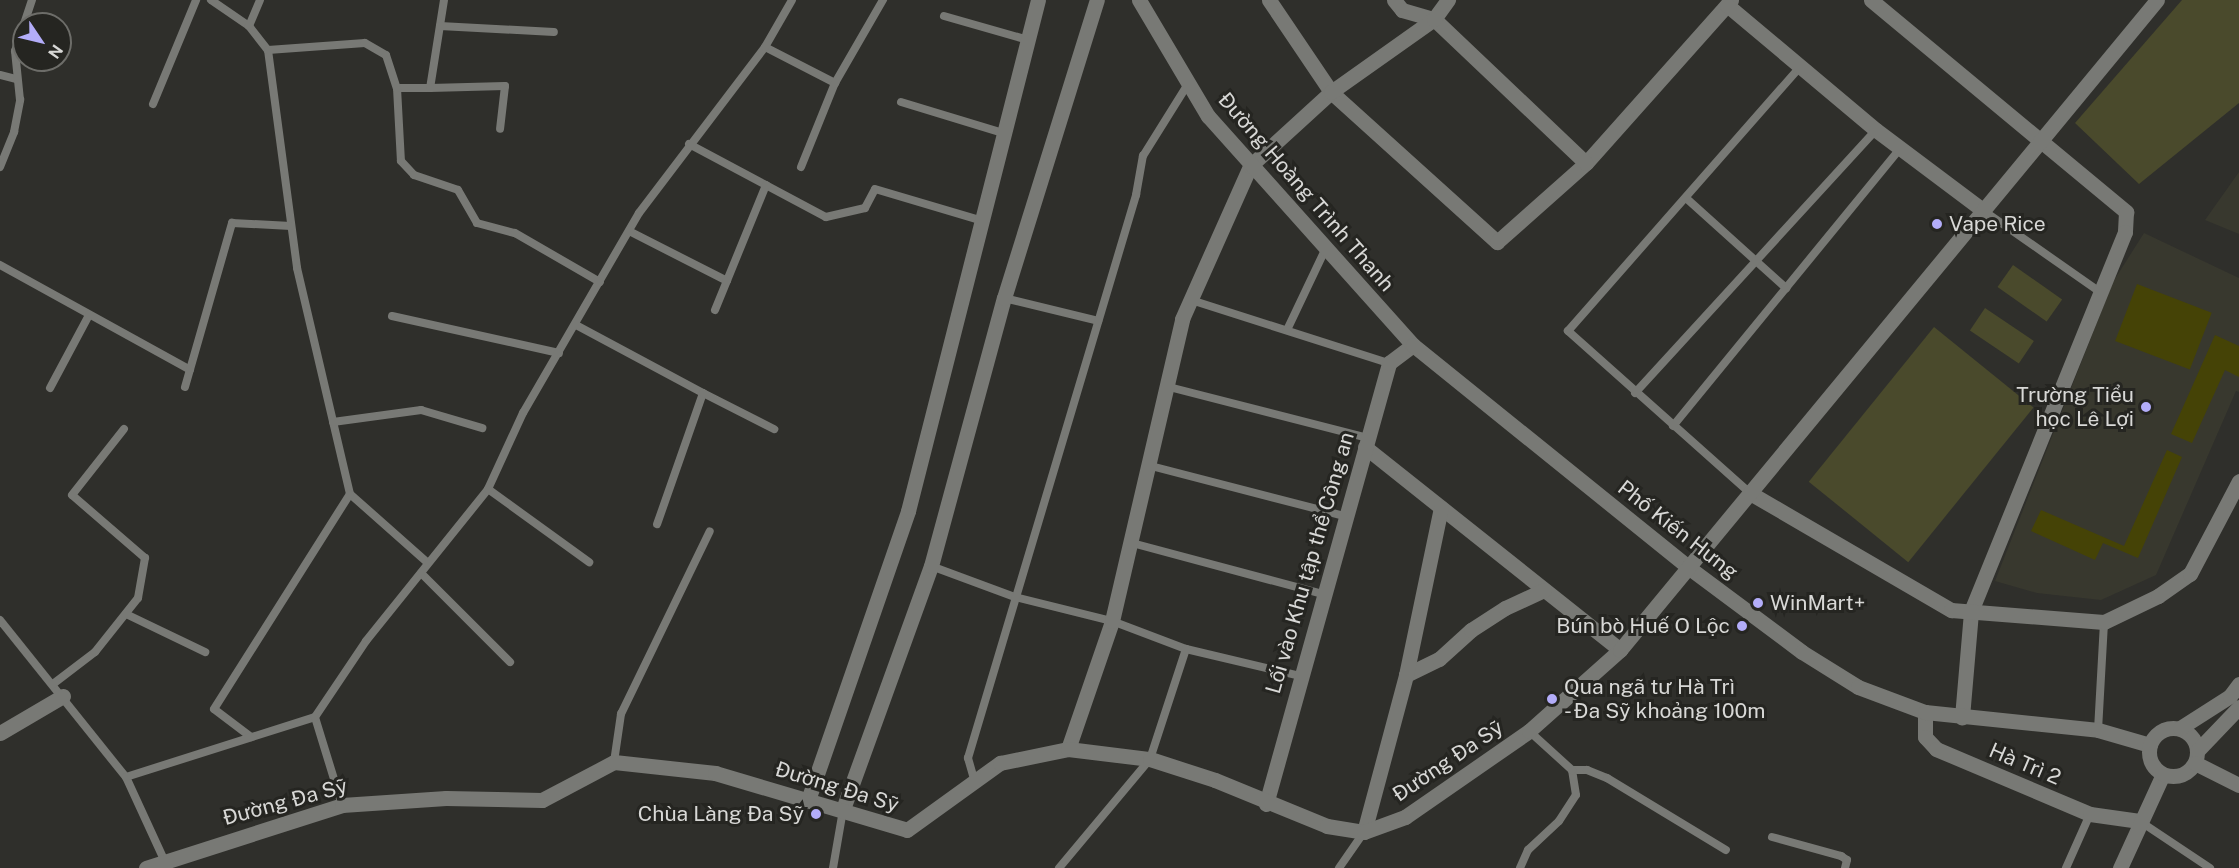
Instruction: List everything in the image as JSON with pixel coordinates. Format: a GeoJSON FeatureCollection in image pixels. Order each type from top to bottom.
{"type":"FeatureCollection","features":[{"type":"Feature","properties":{"kind":"street"},"geometry":{"type":"LineString","coordinates":[[808,800],[908,511],[1038,0]]}},
{"type":"Feature","properties":{"kind":"street"},"geometry":{"type":"LineString","coordinates":[[843,810],[931,566],[1004,298],[1096,0]]}},
{"type":"Feature","properties":{"kind":"street","name":"Đường Hoàng Trình Thanh"},"geometry":{"type":"LineString","coordinates":[[1139,0],[1208,116],[1250,166],[1327,247],[1413,345]]}},
{"type":"Feature","properties":{"kind":"street"},"geometry":{"type":"LineString","coordinates":[[1269,0],[1331,92],[1497,242],[1586,163],[1728,2],[1876,130],[1984,212]]}},
{"type":"Feature","properties":{"kind":"street"},"geometry":{"type":"LineString","coordinates":[[1394,0],[1402,10],[1434,19],[1586,163]]}},
{"type":"Feature","properties":{"kind":"street"},"geometry":{"type":"LineString","coordinates":[[1068,749],[1112,621],[1151,466],[1182,319],[1250,166],[1331,92],[1434,19],[1448,0]]}},
{"type":"Feature","properties":{"kind":"street"},"geometry":{"type":"LineString","coordinates":[[1871,0],[2126,212],[2125,232],[2100,292],[2053,420],[1971,612],[1962,718]]}},
{"type":"Feature","properties":{"kind":"street","name":"Đường Đa Sỹ"},"geometry":{"type":"LineString","coordinates":[[146,868],[166,864],[342,804],[446,798],[542,800],[614,762],[715,773],[907,830],[974,779],[1000,763],[1068,749],[1150,759],[1215,780],[1266,804],[1327,826],[1364,832],[1405,817],[1529,731],[1620,650],[2157,0]]}},
{"type":"Feature","properties":{"kind":"street"},"geometry":{"type":"LineString","coordinates":[[1389,363],[1413,345]]}},
{"type":"Feature","properties":{"kind":"street","name":"Phố Kiến Hưng"},"geometry":{"type":"LineString","coordinates":[[1413,345],[1688,567],[1802,652],[1858,687],[1925,712],[1962,718],[2098,730],[2150,745]]}},
{"type":"Feature","properties":{"kind":"street","name":"Lối vào Khu tập thể Công an"},"geometry":{"type":"LineString","coordinates":[[1266,804],[1322,594],[1389,363]]}},
{"type":"Feature","properties":{"kind":"street"},"geometry":{"type":"LineString","coordinates":[[1366,443],[1441,508],[1620,650]]}},
{"type":"Feature","properties":{"kind":"street"},"geometry":{"type":"LineString","coordinates":[[1750,493],[1951,610],[2104,622],[2158,596],[2190,574],[2239,481]]}},
{"type":"Feature","properties":{"kind":"street"},"geometry":{"type":"LineString","coordinates":[[1364,832],[1406,675],[1441,508]]}},
{"type":"Feature","properties":{"kind":"street"},"geometry":{"type":"LineString","coordinates":[[1406,675],[1439,659],[1471,630],[1505,608],[1544,590]]}},
{"type":"Feature","properties":{"kind":"street"},"geometry":{"type":"LineString","coordinates":[[0,733],[58,690]]}},
{"type":"Feature","properties":{"kind":"street"},"geometry":{"type":"LineString","coordinates":[[2237,698],[2184,774],[2163,774],[2149,759],[2150,745],[2160,732],[2180,728],[2237,698]]}},
{"type":"Feature","properties":{"kind":"street","name":"Hà Trì 2"},"geometry":{"type":"LineString","coordinates":[[1925,712],[1925,737],[1936,749],[2090,814],[2139,821]]}},
{"type":"Feature","properties":{"kind":"street"},"geometry":{"type":"LineString","coordinates":[[2180,728],[2194,739],[2196,757],[2239,786]]}},
{"type":"Feature","properties":{"kind":"street"},"geometry":{"type":"LineString","coordinates":[[2120,868],[2139,821],[2163,774]]}},
{"type":"Feature","properties":{"kind":"lane"},"geometry":{"type":"LineString","coordinates":[[0,168],[14,132],[20,100],[16,79],[15,51],[32,0]]}},
{"type":"Feature","properties":{"kind":"lane"},"geometry":{"type":"LineString","coordinates":[[153,104],[196,0]]}},
{"type":"Feature","properties":{"kind":"lane"},"geometry":{"type":"LineString","coordinates":[[211,0],[249,26],[268,51],[297,268],[350,494],[428,563]]}},
{"type":"Feature","properties":{"kind":"lane"},"geometry":{"type":"LineString","coordinates":[[249,26],[260,0]]}},
{"type":"Feature","properties":{"kind":"lane"},"geometry":{"type":"LineString","coordinates":[[430,88],[444,0]]}},
{"type":"Feature","properties":{"kind":"lane"},"geometry":{"type":"LineString","coordinates":[[126,777],[315,717],[366,641],[488,489],[523,412],[628,231],[689,144],[765,47],[792,0]]}},
{"type":"Feature","properties":{"kind":"lane"},"geometry":{"type":"LineString","coordinates":[[801,167],[852,47],[883,0]]}},
{"type":"Feature","properties":{"kind":"lane"},"geometry":{"type":"LineString","coordinates":[[944,16],[1028,40]]}},
{"type":"Feature","properties":{"kind":"lane"},"geometry":{"type":"LineString","coordinates":[[440,26],[554,32]]}},
{"type":"Feature","properties":{"kind":"lane"},"geometry":{"type":"LineString","coordinates":[[268,51],[365,43],[386,55],[397,88],[401,161],[408,172],[454,187],[477,223],[515,233],[600,282]]}},
{"type":"Feature","properties":{"kind":"lane"},"geometry":{"type":"LineString","coordinates":[[765,47],[835,83]]}},
{"type":"Feature","properties":{"kind":"lane"},"geometry":{"type":"LineString","coordinates":[[1750,493],[1568,331],[1801,66]]}},
{"type":"Feature","properties":{"kind":"lane"},"geometry":{"type":"LineString","coordinates":[[0,75],[16,79]]}},
{"type":"Feature","properties":{"kind":"lane"},"geometry":{"type":"LineString","coordinates":[[974,779],[968,758],[1136,195],[1143,156],[1188,84]]}},
{"type":"Feature","properties":{"kind":"lane"},"geometry":{"type":"LineString","coordinates":[[397,88],[505,86],[500,129]]}},
{"type":"Feature","properties":{"kind":"lane"},"geometry":{"type":"LineString","coordinates":[[901,102],[1003,133]]}},
{"type":"Feature","properties":{"kind":"lane"},"geometry":{"type":"LineString","coordinates":[[1635,393],[1876,130]]}},
{"type":"Feature","properties":{"kind":"lane"},"geometry":{"type":"LineString","coordinates":[[689,144],[826,217],[865,208],[875,189],[983,221]]}},
{"type":"Feature","properties":{"kind":"lane"},"geometry":{"type":"LineString","coordinates":[[1673,426],[1900,148]]}},
{"type":"Feature","properties":{"kind":"lane"},"geometry":{"type":"LineString","coordinates":[[715,310],[766,185]]}},
{"type":"Feature","properties":{"kind":"lane"},"geometry":{"type":"LineString","coordinates":[[1686,198],[1786,288]]}},
{"type":"Feature","properties":{"kind":"lane"},"geometry":{"type":"LineString","coordinates":[[1984,212],[2100,292]]}},
{"type":"Feature","properties":{"kind":"lane"},"geometry":{"type":"LineString","coordinates":[[185,387],[232,223],[291,226]]}},
{"type":"Feature","properties":{"kind":"lane"},"geometry":{"type":"LineString","coordinates":[[628,231],[727,280]]}},
{"type":"Feature","properties":{"kind":"lane"},"geometry":{"type":"LineString","coordinates":[[1287,330],[1327,247]]}},
{"type":"Feature","properties":{"kind":"lane"},"geometry":{"type":"LineString","coordinates":[[0,265],[190,370]]}},
{"type":"Feature","properties":{"kind":"lane"},"geometry":{"type":"LineString","coordinates":[[1004,298],[1098,321]]}},
{"type":"Feature","properties":{"kind":"lane"},"geometry":{"type":"LineString","coordinates":[[1191,300],[1389,363]]}},
{"type":"Feature","properties":{"kind":"lane"},"geometry":{"type":"LineString","coordinates":[[50,388],[89,315]]}},
{"type":"Feature","properties":{"kind":"lane"},"geometry":{"type":"LineString","coordinates":[[392,316],[559,353]]}},
{"type":"Feature","properties":{"kind":"lane"},"geometry":{"type":"LineString","coordinates":[[576,324],[774,429]]}},
{"type":"Feature","properties":{"kind":"lane"},"geometry":{"type":"LineString","coordinates":[[1169,387],[1366,443]]}},
{"type":"Feature","properties":{"kind":"lane"},"geometry":{"type":"LineString","coordinates":[[657,524],[703,393]]}},
{"type":"Feature","properties":{"kind":"lane"},"geometry":{"type":"LineString","coordinates":[[333,422],[421,410],[482,428]]}},
{"type":"Feature","properties":{"kind":"lane"},"geometry":{"type":"LineString","coordinates":[[58,690],[95,652],[138,598],[145,558],[72,495],[124,429]]}},
{"type":"Feature","properties":{"kind":"lane"},"geometry":{"type":"LineString","coordinates":[[1151,466],[1345,516]]}},
{"type":"Feature","properties":{"kind":"lane"},"geometry":{"type":"LineString","coordinates":[[488,489],[589,562]]}},
{"type":"Feature","properties":{"kind":"lane"},"geometry":{"type":"LineString","coordinates":[[251,737],[214,709],[350,494]]}},
{"type":"Feature","properties":{"kind":"lane"},"geometry":{"type":"LineString","coordinates":[[614,762],[621,714],[710,531]]}},
{"type":"Feature","properties":{"kind":"lane"},"geometry":{"type":"LineString","coordinates":[[1132,543],[1322,594]]}},
{"type":"Feature","properties":{"kind":"lane"},"geometry":{"type":"LineString","coordinates":[[931,566],[1015,597],[1112,621],[1186,649],[1300,676]]}},
{"type":"Feature","properties":{"kind":"lane"},"geometry":{"type":"LineString","coordinates":[[420,573],[510,662]]}},
{"type":"Feature","properties":{"kind":"lane"},"geometry":{"type":"LineString","coordinates":[[126,614],[205,652]]}},
{"type":"Feature","properties":{"kind":"lane"},"geometry":{"type":"LineString","coordinates":[[0,620],[126,777],[166,864]]}},
{"type":"Feature","properties":{"kind":"lane"},"geometry":{"type":"LineString","coordinates":[[2098,730],[2104,622]]}},
{"type":"Feature","properties":{"kind":"lane"},"geometry":{"type":"LineString","coordinates":[[1060,868],[1150,759],[1186,649]]}},
{"type":"Feature","properties":{"kind":"lane"},"geometry":{"type":"LineString","coordinates":[[315,717],[342,804]]}},
{"type":"Feature","properties":{"kind":"lane"},"geometry":{"type":"LineString","coordinates":[[1520,868],[1528,850],[1559,821],[1576,795],[1572,770],[1529,731]]}},
{"type":"Feature","properties":{"kind":"lane"},"geometry":{"type":"LineString","coordinates":[[1572,770],[1587,770],[1607,778],[1726,850]]}},
{"type":"Feature","properties":{"kind":"lane"},"geometry":{"type":"LineString","coordinates":[[833,868],[843,810]]}},
{"type":"Feature","properties":{"kind":"lane"},"geometry":{"type":"LineString","coordinates":[[2066,868],[2090,814]]}},
{"type":"Feature","properties":{"kind":"lane"},"geometry":{"type":"LineString","coordinates":[[2139,821],[2210,868]]}},
{"type":"Feature","properties":{"kind":"lane"},"geometry":{"type":"LineString","coordinates":[[1339,868],[1364,832]]}},
{"type":"Feature","properties":{"kind":"lane"},"geometry":{"type":"LineString","coordinates":[[1772,837],[1841,856],[1847,860],[1845,868]]}},
{"type":"Feature","properties":{"kind":"shaded area"},"geometry":{"type":"Polygon","coordinates":[[[2182,0],[2239,0],[2239,103],[2139,184],[2075,123],[2182,0]]]}},
{"type":"Feature","properties":{"kind":"shaded area"},"geometry":{"type":"Polygon","coordinates":[[[2239,172],[2239,234],[2205,220],[2239,172]]]}},
{"type":"Feature","properties":{"kind":"shaded area","name":"Trường Tiểu học Lê Lợi"},"geometry":{"type":"Polygon","coordinates":[[[2144,233],[2239,278],[2239,392],[2236,391],[2156,575],[2101,600],[2037,593],[1995,581],[2113,282],[2144,233]]]}},
{"type":"Feature","properties":{"kind":"shaded area"},"geometry":{"type":"Polygon","coordinates":[[[2013,265],[2062,299],[2047,322],[1998,287],[2013,265]]]}},
{"type":"Feature","properties":{"kind":"shaded area"},"geometry":{"type":"Polygon","coordinates":[[[1985,308],[2034,341],[2019,363],[1970,330],[1985,308]]]}},
{"type":"Feature","properties":{"kind":"shaded area"},"geometry":{"type":"Polygon","coordinates":[[[1934,327],[2033,408],[1908,562],[1809,482],[1934,327]]]}},
{"type":"Feature","properties":{"kind":"building"},"geometry":{"type":"Polygon","coordinates":[[[2137,284],[2212,313],[2190,370],[2115,341],[2137,284]]]}},
{"type":"Feature","properties":{"kind":"building"},"geometry":{"type":"Polygon","coordinates":[[[2215,335],[2239,346],[2239,377],[2225,370],[2192,443],[2171,434],[2215,335]]]}},
{"type":"Feature","properties":{"kind":"building"},"geometry":{"type":"Polygon","coordinates":[[[2167,450],[2182,457],[2138,558],[2103,543],[2095,560],[2031,531],[2041,510],[2124,546],[2167,450]]]}},
{"type":"Feature","properties":{"kind":"place","name":"Vape Rice"},"geometry":{"type":"Point","coordinates":[1937,224]}},
{"type":"Feature","properties":{"kind":"place","name":"Trường Tiểu học Lê Lợi"},"geometry":{"type":"Point","coordinates":[2146,407]}},
{"type":"Feature","properties":{"kind":"place","name":"WinMart+"},"geometry":{"type":"Point","coordinates":[1758,603]}},
{"type":"Feature","properties":{"kind":"place","name":"Bún bò Huế O Lộc"},"geometry":{"type":"Point","coordinates":[1742,626]}},
{"type":"Feature","properties":{"kind":"place","name":"Qua ngã tư Hà Trì - Đa Sỹ khoảng 100m"},"geometry":{"type":"Point","coordinates":[1552,699]}},
{"type":"Feature","properties":{"kind":"place","name":"Chùa Làng Đa Sỹ"},"geometry":{"type":"Point","coordinates":[816,814]}}]}
